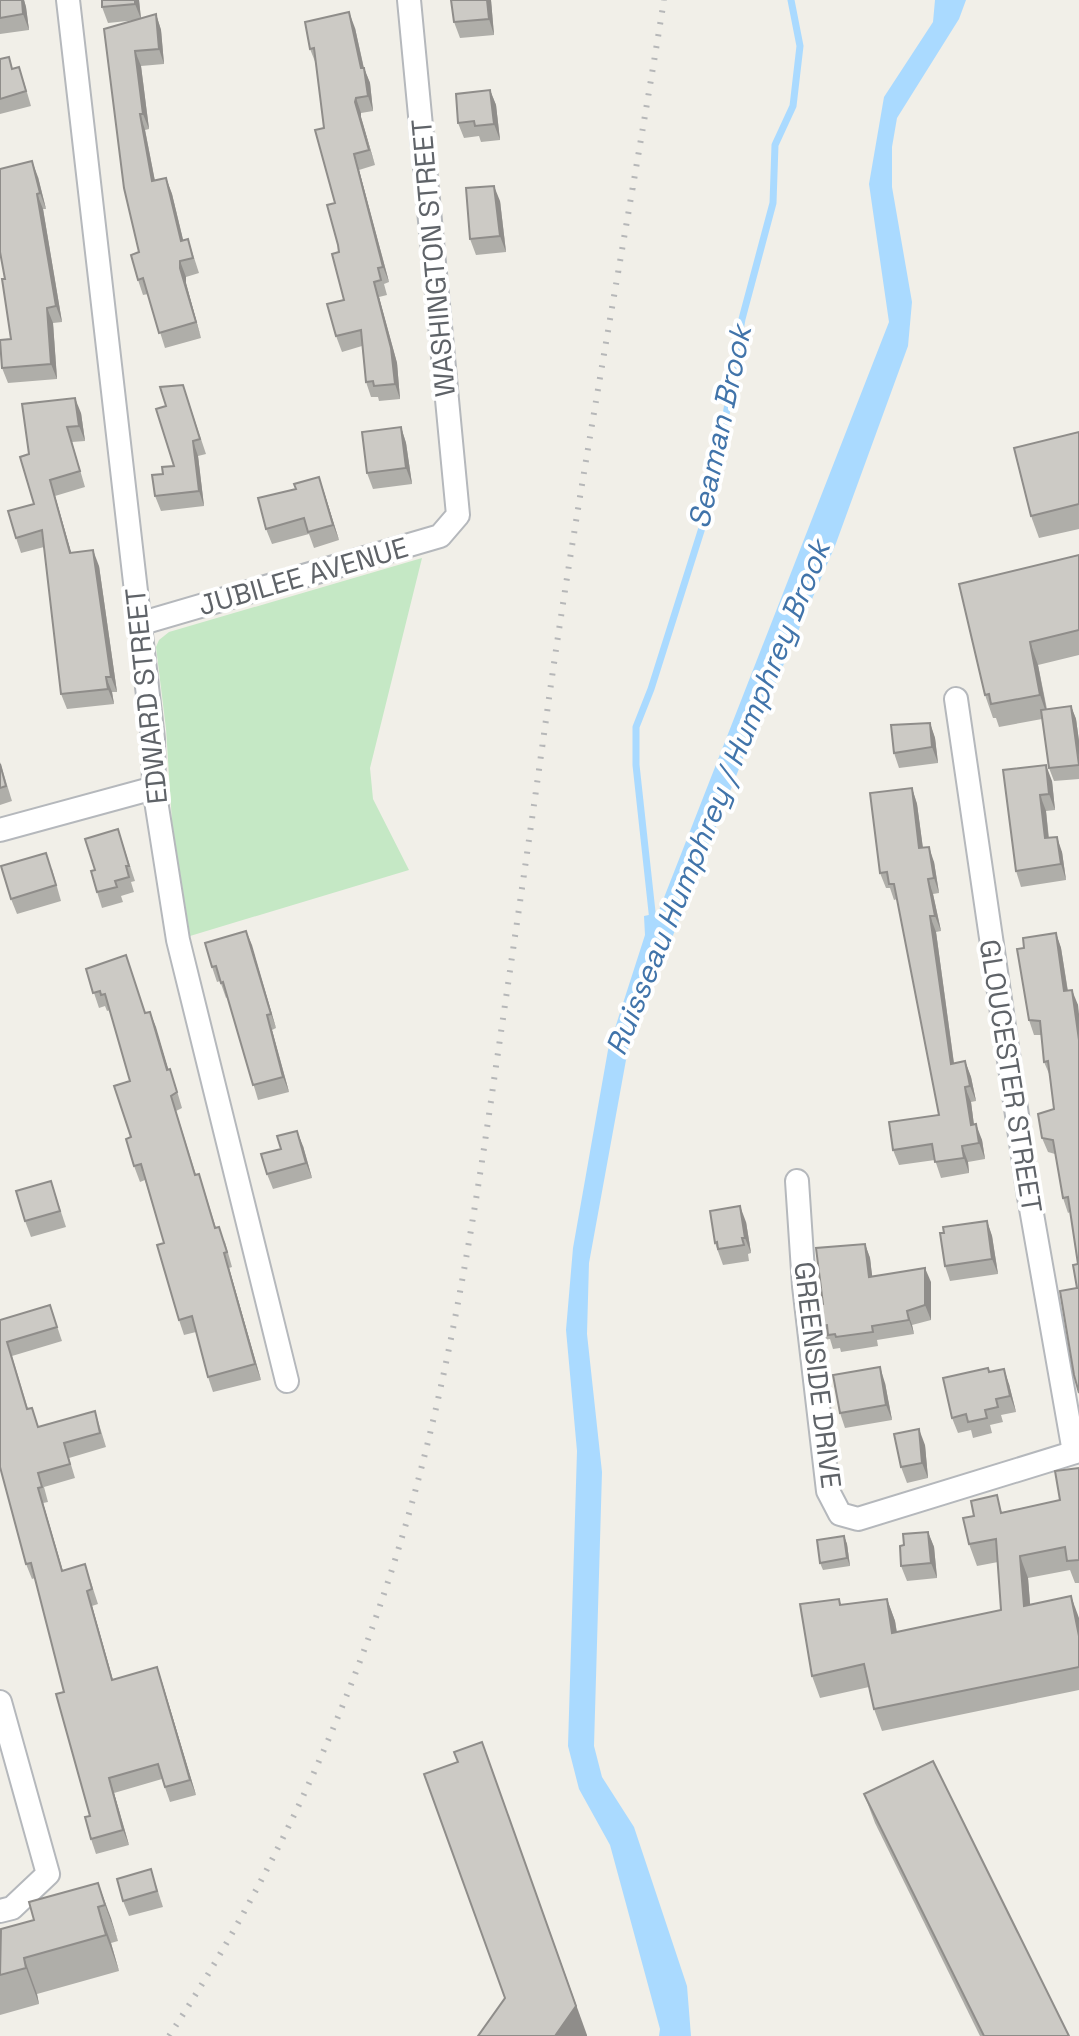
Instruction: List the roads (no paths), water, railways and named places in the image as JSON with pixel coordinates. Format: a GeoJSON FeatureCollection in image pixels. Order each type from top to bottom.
{"type":"FeatureCollection","features":[{"type":"Feature","properties":{"kind":"street","name":"EDWARD STREET"},"geometry":{"type":"LineString","coordinates":[[68,0],[153,739],[154,788],[178,940],[287,1381]]}},
{"type":"Feature","properties":{"kind":"street","name":"WASHINGTON STREET"},"geometry":{"type":"LineString","coordinates":[[409,0],[458,515]]}},
{"type":"Feature","properties":{"kind":"street","name":"JUBILEE AVENUE"},"geometry":{"type":"LineString","coordinates":[[139,624],[440,536],[458,515]]}},
{"type":"Feature","properties":{"kind":"street","name":"GLOUCESTER STREET"},"geometry":{"type":"LineString","coordinates":[[956,699],[1029,1197],[1077,1452]]}},
{"type":"Feature","properties":{"kind":"street"},"geometry":{"type":"LineString","coordinates":[[0,830],[154,788]]}},
{"type":"Feature","properties":{"kind":"street","name":"GREENSIDE DRIVE"},"geometry":{"type":"LineString","coordinates":[[797,1181],[804,1286],[828,1491],[840,1514],[858,1519],[1077,1452]]}},
{"type":"Feature","properties":{"kind":"street"},"geometry":{"type":"LineString","coordinates":[[0,1702],[48,1874],[12,1908],[0,1911]]}},
{"type":"Feature","properties":{"kind":"water","name":"Ruisseau Humphrey / Humphrey Brook"},"geometry":{"type":"Polygon","coordinates":[[[935,0],[966,0],[959,19],[897,118],[892,147],[892,187],[912,302],[908,346],[835,546],[746,751],[628,1049],[589,1263],[587,1334],[602,1472],[594,1746],[602,1777],[634,1827],[687,1986],[691,2036],[659,2036],[660,2029],[610,1845],[579,1789],[568,1746],[577,1451],[566,1330],[573,1248],[608,1050],[645,935],[644,916],[658,913],[889,322],[869,184],[884,97],[933,22],[935,0]]]}},
{"type":"Feature","properties":{"kind":"waterway","name":"Seaman Brook"},"geometry":{"type":"LineString","coordinates":[[653,921],[636,765],[636,727],[713,493],[742,319],[773,203],[775,145],[793,106],[800,46],[791,0]]}},
{"type":"Feature","properties":{"kind":"railway"},"geometry":{"type":"LineString","coordinates":[[169,2036],[243,1914],[308,1786],[363,1653],[387,1585],[423,1463],[458,1300],[477,1190],[563,604],[664,0]]}}]}
